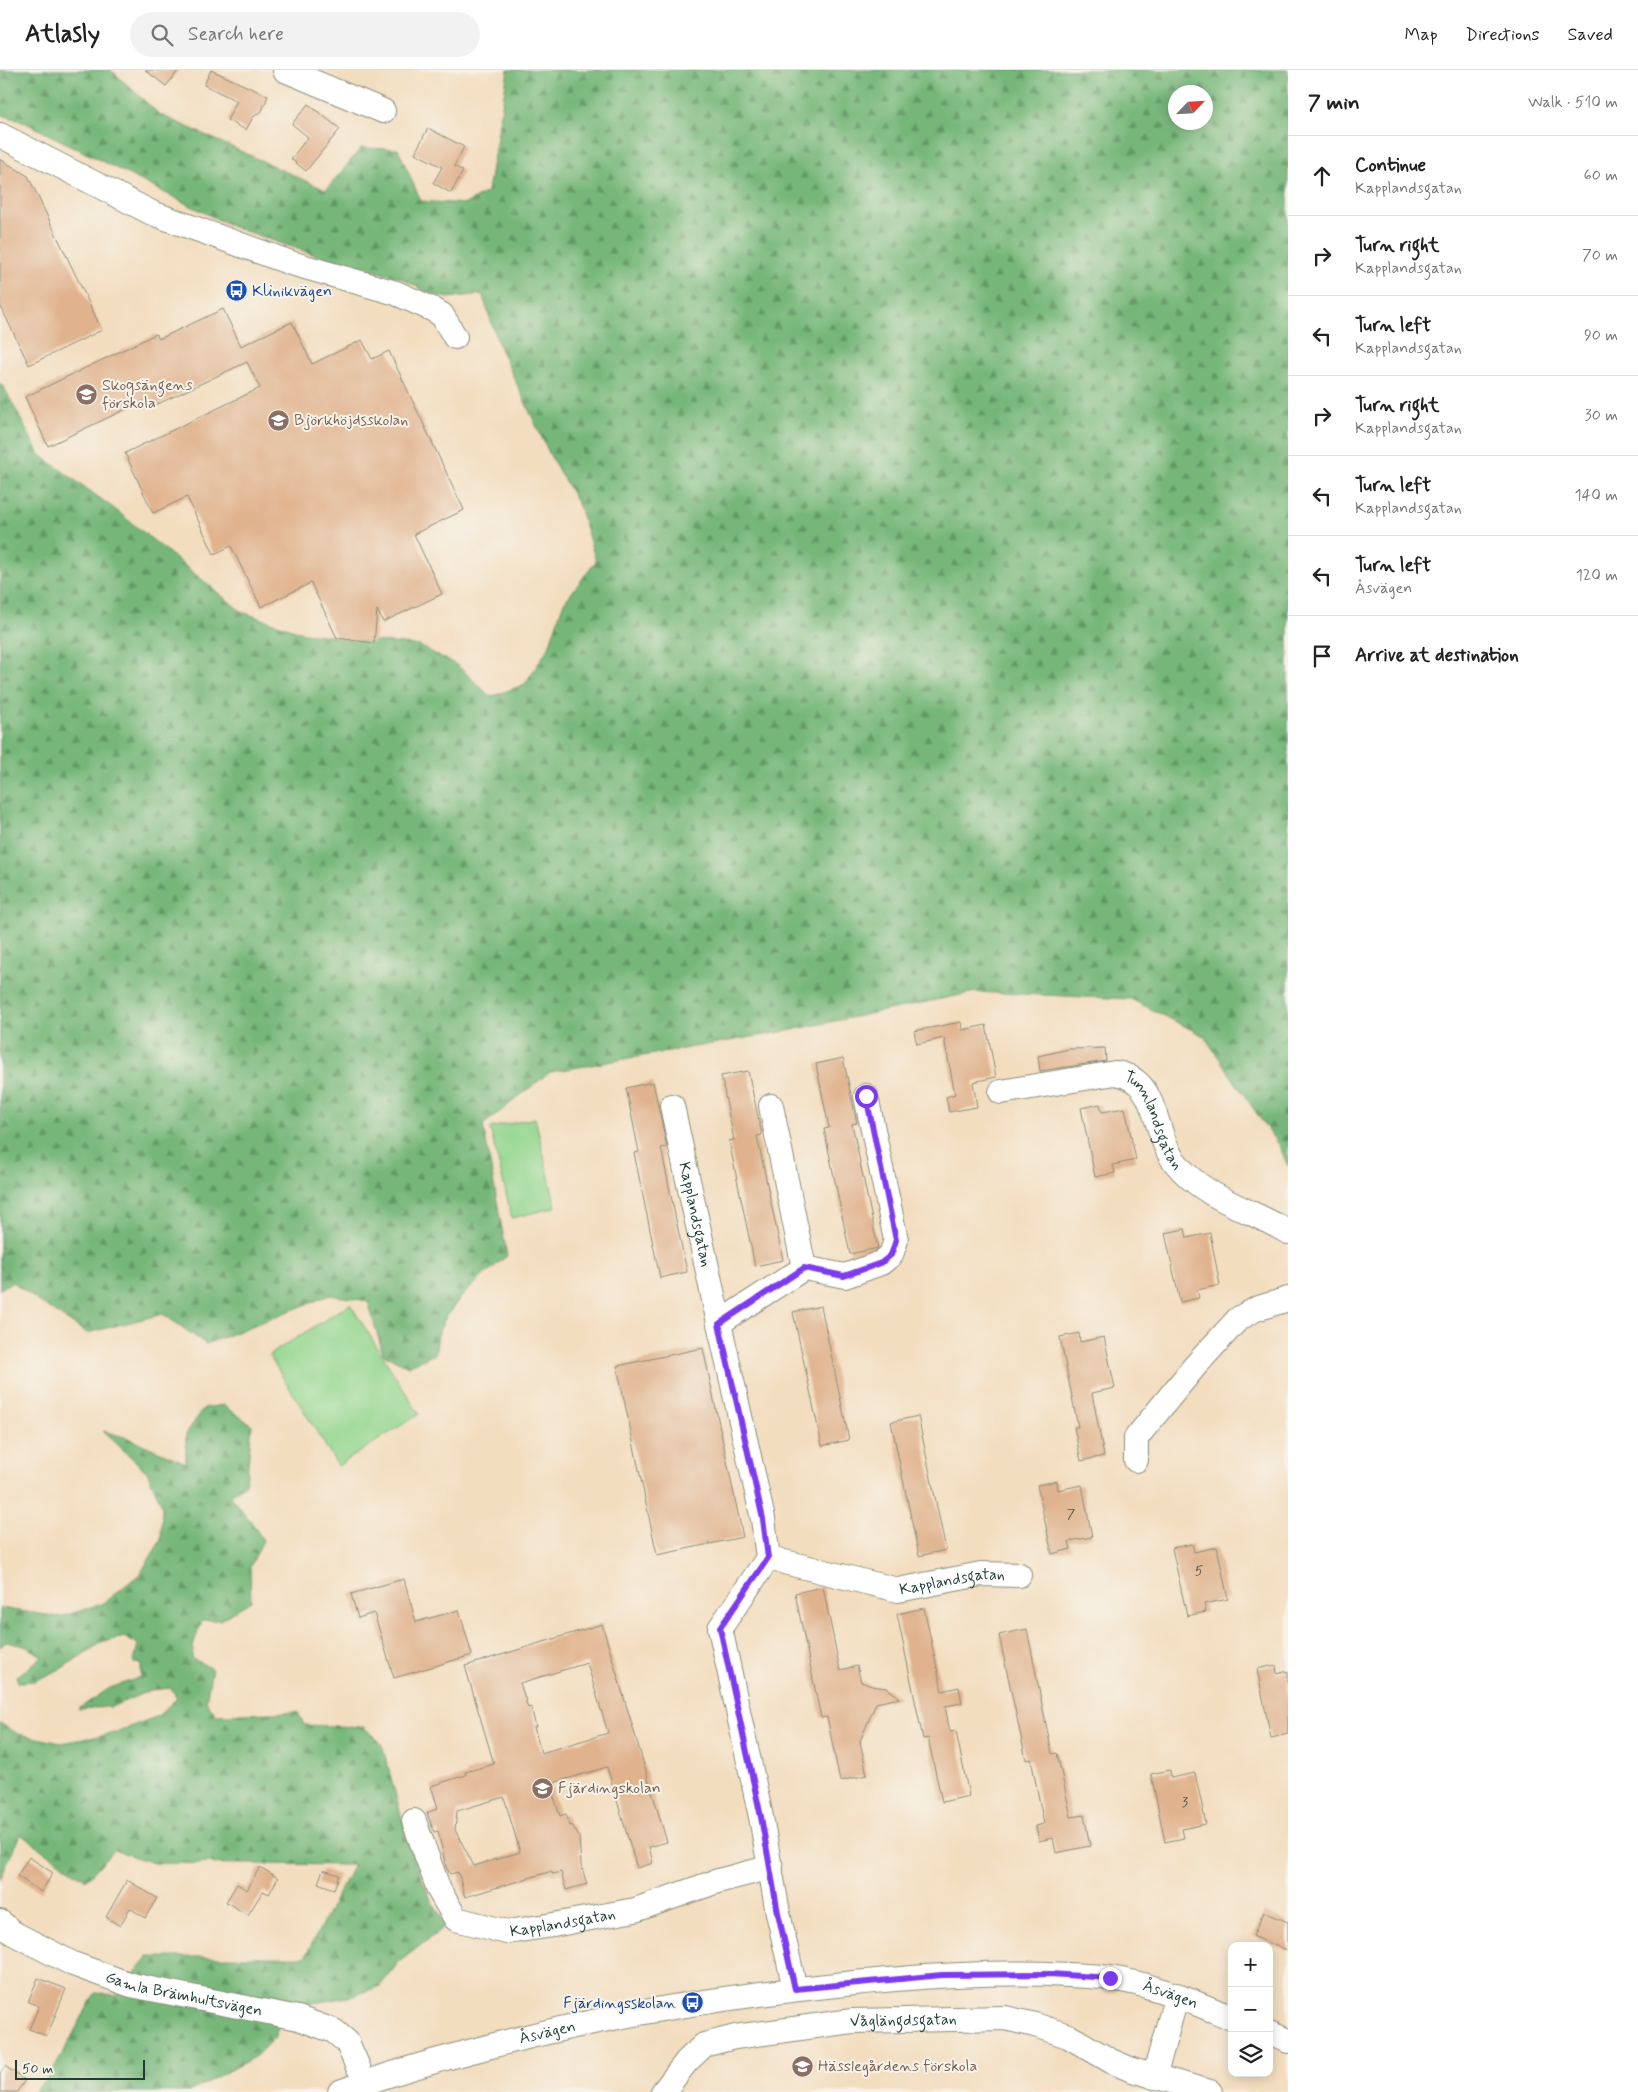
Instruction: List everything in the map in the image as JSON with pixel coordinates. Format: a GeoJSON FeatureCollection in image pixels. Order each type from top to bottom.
{"type":"FeatureCollection","features":[{"type":"Feature","properties":{"kind":"street"},"geometry":{"type":"LineString","coordinates":[[285,70],[328,78],[383,111]]}},
{"type":"Feature","properties":{"kind":"street"},"geometry":{"type":"LineString","coordinates":[[0,135],[152,213],[291,263],[396,293],[426,306],[442,315],[455,337]]}},
{"type":"Feature","properties":{"kind":"street","name":"Tunnlandsgatan"},"geometry":{"type":"LineString","coordinates":[[1001,1092],[1115,1073],[1128,1074],[1146,1090],[1174,1161],[1191,1179],[1214,1196],[1288,1232]]}},
{"type":"Feature","properties":{"kind":"street"},"geometry":{"type":"LineString","coordinates":[[719,1324],[804,1268],[844,1276],[881,1263],[891,1255],[896,1240],[866,1096]]}},
{"type":"Feature","properties":{"kind":"street","name":"Kapplandsgatan"},"geometry":{"type":"LineString","coordinates":[[672,1106],[763,1519],[768,1558],[898,1590],[981,1574],[1019,1576]]}},
{"type":"Feature","properties":{"kind":"street"},"geometry":{"type":"LineString","coordinates":[[771,1106],[804,1268]]}},
{"type":"Feature","properties":{"kind":"street"},"geometry":{"type":"LineString","coordinates":[[1136,1460],[1136,1438],[1195,1366],[1238,1319],[1256,1308],[1288,1299]]}},
{"type":"Feature","properties":{"kind":"street"},"geometry":{"type":"LineString","coordinates":[[768,1558],[720,1628],[795,1989]]}},
{"type":"Feature","properties":{"kind":"street","name":"Kapplandsgatan"},"geometry":{"type":"LineString","coordinates":[[414,1822],[438,1890],[456,1919],[507,1932],[635,1910],[718,1881],[771,1867]]}},
{"type":"Feature","properties":{"kind":"street","name":"Gamla Brämhultsvägen"},"geometry":{"type":"LineString","coordinates":[[0,1922],[13,1933],[74,1964],[131,1985],[298,2018],[334,2031],[347,2042],[358,2068]]}},
{"type":"Feature","properties":{"kind":"street","name":"Åsvägen"},"geometry":{"type":"LineString","coordinates":[[340,2092],[411,2067],[585,2022],[692,2003],[795,1989],[942,1975],[1050,1974],[1110,1978],[1177,1996],[1228,2016]]}},
{"type":"Feature","properties":{"kind":"street"},"geometry":{"type":"LineString","coordinates":[[1154,2077],[1177,1996]]}},
{"type":"Feature","properties":{"kind":"street","name":"Våglängdsgatan"},"geometry":{"type":"LineString","coordinates":[[663,2092],[687,2061],[704,2045],[735,2037],[852,2021],[1005,2018],[1036,2025],[1068,2036],[1111,2061],[1154,2077],[1210,2092]]}},
{"type":"Feature","properties":{"kind":"street"},"geometry":{"type":"LineString","coordinates":[[1273,2035],[1288,2041]]}},
{"type":"Feature","properties":{"kind":"green space"},"geometry":{"type":"Polygon","coordinates":[[[0,70],[111,70],[159,114],[326,190],[361,148],[398,149],[421,201],[465,204],[488,191],[508,70],[1288,70],[1288,1166],[1279,1146],[1204,1036],[1131,999],[975,992],[787,1031],[550,1072],[483,1125],[507,1256],[470,1288],[446,1317],[440,1330],[435,1354],[408,1366],[383,1354],[368,1301],[330,1295],[206,1344],[163,1314],[87,1333],[13,1282],[0,1289],[0,383],[4,387],[39,454],[112,507],[242,612],[304,633],[420,646],[458,666],[491,697],[525,684],[549,647],[563,604],[596,561],[579,506],[550,455],[500,348],[482,294],[448,298],[429,293],[401,278],[318,256],[231,226],[26,123],[0,114],[0,70]]]}},
{"type":"Feature","properties":{"kind":"green space"},"geometry":{"type":"Polygon","coordinates":[[[535,1118],[556,1207],[512,1218],[490,1128],[535,1118]]]}},
{"type":"Feature","properties":{"kind":"green space"},"geometry":{"type":"Polygon","coordinates":[[[350,1304],[419,1414],[338,1466],[269,1355],[350,1304]]]}},
{"type":"Feature","properties":{"kind":"green space"},"geometry":{"type":"Polygon","coordinates":[[[223,1405],[252,1425],[246,1483],[230,1496],[250,1520],[263,1540],[250,1567],[251,1601],[220,1620],[202,1620],[194,1643],[192,1658],[212,1669],[206,1701],[216,1715],[298,1712],[304,1725],[364,1727],[382,1745],[412,1855],[432,1902],[447,1925],[399,1962],[380,1986],[353,1996],[314,2003],[290,2000],[274,2038],[256,2056],[189,2092],[34,2092],[52,2073],[95,1993],[117,1995],[148,1957],[305,1957],[353,1865],[153,1863],[114,1850],[86,1880],[20,1834],[0,1880],[0,1723],[18,1734],[61,1743],[111,1734],[158,1716],[177,1698],[171,1688],[151,1690],[111,1707],[78,1709],[110,1688],[141,1677],[141,1664],[134,1663],[138,1644],[126,1637],[104,1641],[59,1670],[34,1681],[18,1682],[16,1676],[42,1656],[25,1646],[6,1642],[0,1647],[0,1608],[60,1617],[102,1604],[140,1574],[161,1540],[162,1505],[147,1472],[103,1431],[128,1438],[186,1463],[186,1434],[204,1408],[223,1405]]]}},
{"type":"Feature","properties":{"kind":"building"},"geometry":{"type":"Polygon","coordinates":[[[145,70],[179,70],[166,86],[145,70]]]}},
{"type":"Feature","properties":{"kind":"building"},"geometry":{"type":"Polygon","coordinates":[[[211,70],[268,96],[262,111],[253,117],[246,130],[227,120],[237,101],[204,85],[211,70]]]}},
{"type":"Feature","properties":{"kind":"building"},"geometry":{"type":"Polygon","coordinates":[[[308,104],[340,129],[306,171],[291,159],[308,137],[292,124],[308,104]]]}},
{"type":"Feature","properties":{"kind":"building"},"geometry":{"type":"Polygon","coordinates":[[[428,128],[464,147],[454,166],[463,171],[451,193],[433,183],[442,167],[415,153],[428,128]]]}},
{"type":"Feature","properties":{"kind":"building"},"geometry":{"type":"Polygon","coordinates":[[[0,159],[28,176],[102,330],[29,365],[0,305],[0,159]]]}},
{"type":"Feature","properties":{"kind":"building"},"geometry":{"type":"Polygon","coordinates":[[[223,309],[241,346],[292,322],[312,364],[362,340],[372,359],[389,351],[464,510],[414,534],[442,594],[383,622],[377,610],[374,643],[337,638],[311,583],[261,607],[231,546],[214,554],[187,497],[153,513],[125,453],[260,388],[247,362],[147,409],[143,401],[48,446],[25,397],[156,334],[159,339],[223,309]]]}},
{"type":"Feature","properties":{"kind":"building"},"geometry":{"type":"Polygon","coordinates":[[[961,1022],[962,1030],[986,1025],[996,1077],[973,1082],[977,1107],[949,1112],[946,1097],[955,1094],[944,1038],[917,1044],[914,1031],[961,1022]]]}},
{"type":"Feature","properties":{"kind":"building"},"geometry":{"type":"Polygon","coordinates":[[[1105,1048],[1106,1061],[1040,1071],[1038,1056],[1069,1049],[1105,1048]]]}},
{"type":"Feature","properties":{"kind":"building"},"geometry":{"type":"Polygon","coordinates":[[[843,1058],[857,1123],[852,1124],[878,1248],[850,1254],[824,1129],[829,1128],[816,1064],[843,1058]]]}},
{"type":"Feature","properties":{"kind":"building"},"geometry":{"type":"Polygon","coordinates":[[[748,1071],[762,1135],[757,1136],[783,1260],[755,1266],[729,1141],[734,1140],[721,1076],[748,1071]]]}},
{"type":"Feature","properties":{"kind":"building"},"geometry":{"type":"Polygon","coordinates":[[[653,1082],[667,1147],[661,1148],[687,1272],[660,1278],[634,1153],[639,1152],[626,1088],[653,1082]]]}},
{"type":"Feature","properties":{"kind":"building"},"geometry":{"type":"Polygon","coordinates":[[[1100,1104],[1102,1112],[1125,1108],[1136,1160],[1113,1165],[1115,1173],[1095,1177],[1081,1108],[1100,1104]]]}},
{"type":"Feature","properties":{"kind":"building"},"geometry":{"type":"Polygon","coordinates":[[[1185,1229],[1187,1238],[1210,1233],[1220,1285],[1197,1290],[1199,1298],[1180,1302],[1165,1233],[1185,1229]]]}},
{"type":"Feature","properties":{"kind":"building"},"geometry":{"type":"Polygon","coordinates":[[[821,1306],[849,1440],[822,1446],[793,1312],[821,1306]]]}},
{"type":"Feature","properties":{"kind":"building"},"geometry":{"type":"Polygon","coordinates":[[[1079,1333],[1080,1342],[1104,1337],[1115,1388],[1092,1393],[1104,1456],[1081,1461],[1074,1427],[1078,1427],[1060,1337],[1079,1333]]]}},
{"type":"Feature","properties":{"kind":"building"},"geometry":{"type":"Polygon","coordinates":[[[703,1348],[743,1537],[657,1555],[617,1366],[703,1348]]]}},
{"type":"Feature","properties":{"kind":"building"},"geometry":{"type":"Polygon","coordinates":[[[918,1416],[946,1550],[919,1556],[891,1422],[918,1416]]]}},
{"type":"Feature","properties":{"kind":"building"},"geometry":{"type":"Polygon","coordinates":[[[1057,1481],[1058,1490],[1082,1485],[1092,1537],[1069,1541],[1071,1549],[1052,1554],[1037,1485],[1057,1481]]]}},
{"type":"Feature","properties":{"kind":"building"},"geometry":{"type":"Polygon","coordinates":[[[1192,1544],[1194,1552],[1217,1547],[1228,1599],[1204,1604],[1206,1612],[1187,1616],[1172,1548],[1192,1544]]]}},
{"type":"Feature","properties":{"kind":"building"},"geometry":{"type":"Polygon","coordinates":[[[404,1579],[416,1622],[459,1610],[472,1655],[394,1678],[374,1613],[358,1618],[351,1594],[404,1579]]]}},
{"type":"Feature","properties":{"kind":"building"},"geometry":{"type":"Polygon","coordinates":[[[823,1587],[840,1670],[857,1666],[861,1682],[887,1688],[900,1698],[876,1703],[860,1741],[867,1775],[840,1781],[827,1717],[821,1718],[795,1593],[823,1587]]]}},
{"type":"Feature","properties":{"kind":"building"},"geometry":{"type":"Polygon","coordinates":[[[924,1608],[942,1691],[959,1687],[962,1703],[945,1706],[950,1732],[956,1731],[969,1796],[942,1802],[928,1738],[923,1739],[897,1614],[924,1608]]]}},
{"type":"Feature","properties":{"kind":"building"},"geometry":{"type":"Polygon","coordinates":[[[602,1624],[667,1842],[649,1847],[653,1863],[637,1868],[607,1767],[550,1784],[560,1816],[566,1814],[570,1826],[572,1825],[579,1837],[581,1865],[587,1884],[566,1890],[561,1872],[552,1874],[552,1871],[465,1897],[458,1872],[450,1874],[446,1867],[438,1831],[434,1832],[427,1813],[438,1808],[431,1786],[466,1775],[465,1772],[494,1764],[465,1666],[602,1624]],[[587,1663],[520,1683],[528,1708],[531,1707],[541,1753],[608,1733],[587,1663]],[[504,1797],[457,1811],[455,1830],[474,1866],[520,1852],[504,1797]]]}},
{"type":"Feature","properties":{"kind":"building"},"geometry":{"type":"Polygon","coordinates":[[[1027,1629],[1052,1754],[1057,1753],[1071,1817],[1084,1815],[1090,1846],[1056,1853],[1053,1838],[1039,1841],[1036,1826],[1044,1824],[1031,1759],[1026,1760],[999,1635],[1027,1629]]]}},
{"type":"Feature","properties":{"kind":"building"},"geometry":{"type":"Polygon","coordinates":[[[1276,1665],[1277,1674],[1288,1671],[1288,1734],[1271,1738],[1257,1669],[1276,1665]]]}},
{"type":"Feature","properties":{"kind":"building"},"geometry":{"type":"Polygon","coordinates":[[[1170,1770],[1171,1778],[1195,1773],[1206,1824],[1182,1829],[1184,1838],[1165,1842],[1151,1774],[1170,1770]]]}},
{"type":"Feature","properties":{"kind":"building"},"geometry":{"type":"Polygon","coordinates":[[[29,1857],[53,1873],[41,1892],[17,1876],[29,1857]]]}},
{"type":"Feature","properties":{"kind":"building"},"geometry":{"type":"Polygon","coordinates":[[[260,1867],[278,1878],[269,1894],[263,1891],[248,1915],[226,1902],[237,1884],[247,1890],[260,1867]]]}},
{"type":"Feature","properties":{"kind":"building"},"geometry":{"type":"Polygon","coordinates":[[[323,1870],[339,1875],[334,1889],[318,1883],[323,1870]]]}},
{"type":"Feature","properties":{"kind":"building"},"geometry":{"type":"Polygon","coordinates":[[[127,1880],[157,1898],[145,1918],[130,1908],[120,1926],[106,1917],[127,1880]]]}},
{"type":"Feature","properties":{"kind":"building"},"geometry":{"type":"Polygon","coordinates":[[[1264,1912],[1288,1922],[1288,1951],[1273,1945],[1273,1942],[1267,1942],[1253,1936],[1264,1912]]]}},
{"type":"Feature","properties":{"kind":"building"},"geometry":{"type":"Polygon","coordinates":[[[38,1978],[66,1989],[47,2036],[29,2029],[39,2006],[28,2002],[38,1978]]]}},
{"type":"Feature","properties":{"kind":"building"},"geometry":{"type":"Polygon","coordinates":[[[5,2066],[25,2080],[17,2092],[0,2092],[0,2074],[5,2066]]]}},
{"type":"Feature","properties":{"kind":"place","name":"Klinikvägen"},"geometry":{"type":"Point","coordinates":[236,291]}},
{"type":"Feature","properties":{"kind":"place","name":"Skogsängens förskola"},"geometry":{"type":"Point","coordinates":[86,394]}},
{"type":"Feature","properties":{"kind":"place","name":"Björkhöjdsskolan"},"geometry":{"type":"Point","coordinates":[278,420]}},
{"type":"Feature","properties":{"kind":"place","name":"Fjärdingskolan"},"geometry":{"type":"Point","coordinates":[542,1788]}},
{"type":"Feature","properties":{"kind":"place","name":"Fjärdingsskolan"},"geometry":{"type":"Point","coordinates":[692,2003]}},
{"type":"Feature","properties":{"kind":"place","name":"Hässlegårdens förskola"},"geometry":{"type":"Point","coordinates":[802,2066]}},
{"type":"Feature","properties":{"kind":"route"},"geometry":{"type":"LineString","coordinates":[[866,1096],[896,1240],[891,1255],[881,1263],[844,1276],[804,1268],[719,1324],[763,1519],[768,1558],[720,1628],[761,1817],[778,1913],[795,1989],[942,1975],[1050,1974],[1110,1978]]}}]}
